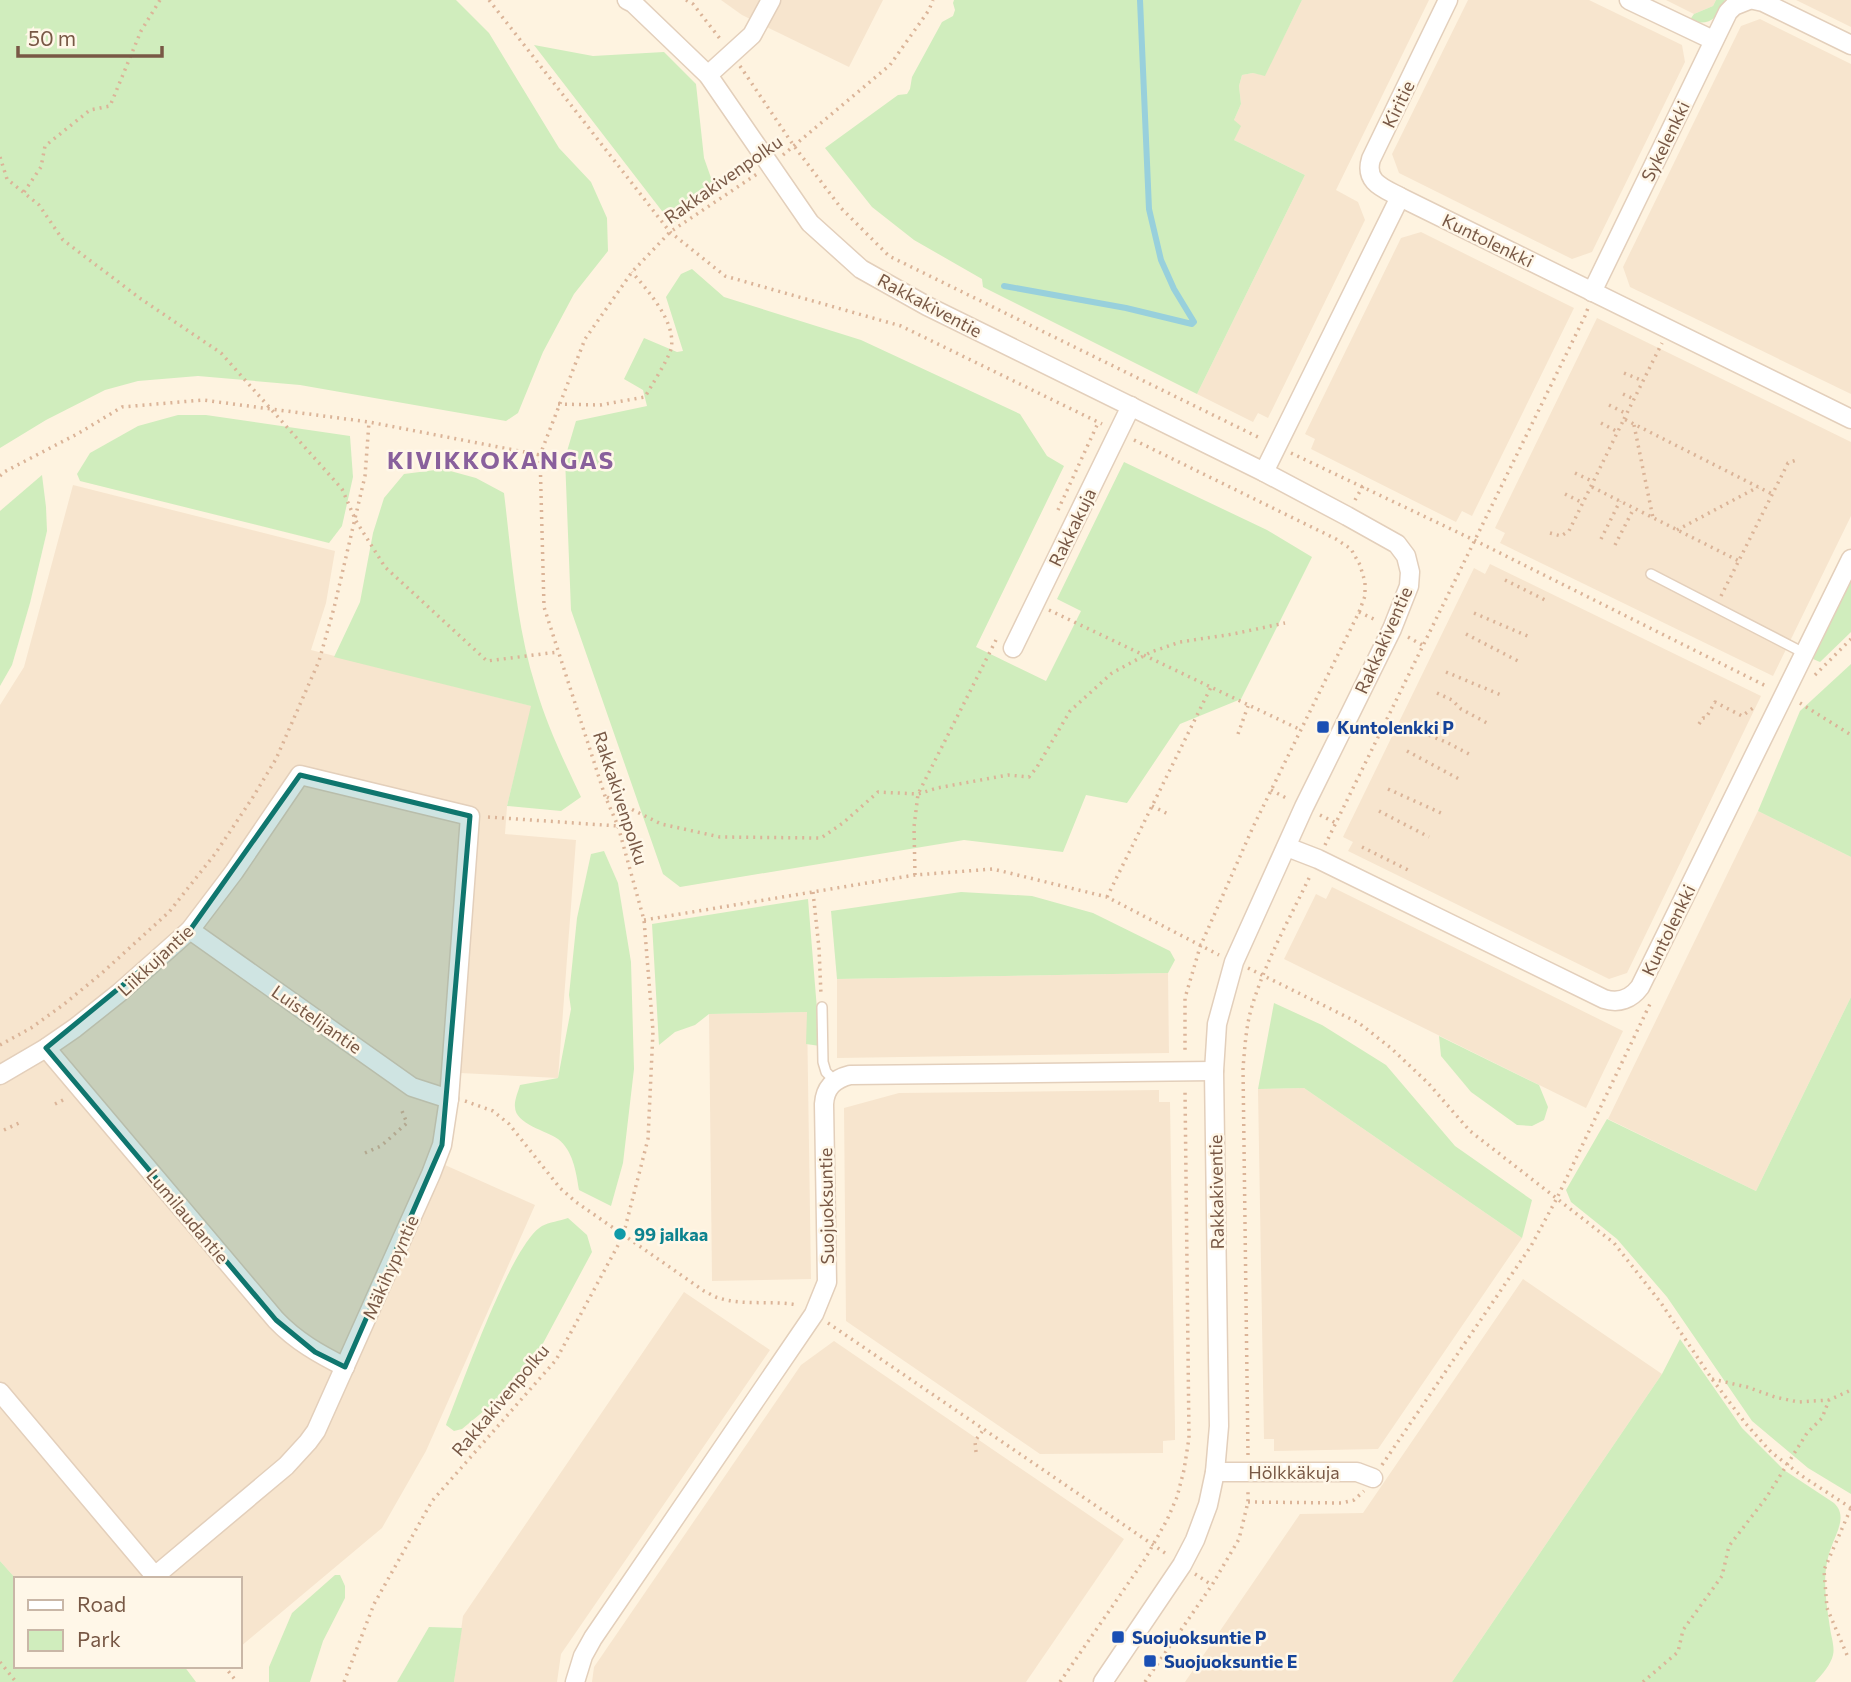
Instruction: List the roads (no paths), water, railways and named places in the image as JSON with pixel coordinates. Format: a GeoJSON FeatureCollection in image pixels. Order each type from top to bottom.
{"type":"FeatureCollection","features":[{"type":"Feature","properties":{"kind":"street","name":"Rakkakiventie"},"geometry":{"type":"LineString","coordinates":[[627,0],[708,75],[810,223],[861,269],[926,306],[1264,472],[1397,544],[1406,556],[1410,572],[1409,586],[1392,629],[1304,807],[1234,961],[1217,1024],[1214,1071],[1219,1426],[1215,1472],[1208,1505],[1182,1565],[1103,1682]]}},
{"type":"Feature","properties":{"kind":"street"},"geometry":{"type":"LineString","coordinates":[[708,75],[752,35],[771,0]]}},
{"type":"Feature","properties":{"kind":"street","name":"Kiritie"},"geometry":{"type":"LineString","coordinates":[[1400,197],[1378,185],[1371,178],[1368,168],[1448,0]]}},
{"type":"Feature","properties":{"kind":"street"},"geometry":{"type":"LineString","coordinates":[[1629,0],[1713,40]]}},
{"type":"Feature","properties":{"kind":"street","name":"Sykelenkki"},"geometry":{"type":"LineString","coordinates":[[1592,292],[1713,40],[1734,6],[1752,0],[1763,2],[1851,45]]}},
{"type":"Feature","properties":{"kind":"street"},"geometry":{"type":"LineString","coordinates":[[1264,472],[1400,197]]}},
{"type":"Feature","properties":{"kind":"street","name":"Kuntolenkki"},"geometry":{"type":"LineString","coordinates":[[1400,197],[1851,419]]}},
{"type":"Feature","properties":{"kind":"street","name":"Rakkakuja"},"geometry":{"type":"LineString","coordinates":[[1013,648],[1131,406]]}},
{"type":"Feature","properties":{"kind":"street","name":"Kuntolenkki"},"geometry":{"type":"LineString","coordinates":[[1287,847],[1318,859],[1604,999],[1625,1000],[1640,987],[1791,698],[1804,653],[1851,559]]}},
{"type":"Feature","properties":{"kind":"street","name":"Mäkihypyntie"},"geometry":{"type":"LineString","coordinates":[[0,1392],[155,1576],[271,1479],[316,1431],[442,1145],[449,1099],[470,816],[300,775]]}},
{"type":"Feature","properties":{"kind":"street","name":"Liikkujantie"},"geometry":{"type":"LineString","coordinates":[[0,1075],[75,1028],[190,930],[234,872],[300,775]]}},
{"type":"Feature","properties":{"kind":"street","name":"Luistelijantie"},"geometry":{"type":"LineString","coordinates":[[190,930],[412,1087],[449,1099]]}},
{"type":"Feature","properties":{"kind":"street","name":"Lumilaudantie"},"geometry":{"type":"LineString","coordinates":[[46,1048],[282,1326],[315,1352],[345,1367]]}},
{"type":"Feature","properties":{"kind":"street"},"geometry":{"type":"LineString","coordinates":[[835,1081],[850,1075],[1214,1071]]}},
{"type":"Feature","properties":{"kind":"street","name":"Suojuoksuntie"},"geometry":{"type":"LineString","coordinates":[[575,1682],[583,1656],[593,1638],[814,1314],[827,1282],[824,1104],[828,1087],[835,1081]]}},
{"type":"Feature","properties":{"kind":"street","name":"Hölkkäkuja"},"geometry":{"type":"LineString","coordinates":[[1215,1472],[1357,1472],[1373,1478]]}},
{"type":"Feature","properties":{"kind":"lane"},"geometry":{"type":"LineString","coordinates":[[1651,575],[1804,653]]}},
{"type":"Feature","properties":{"kind":"lane"},"geometry":{"type":"LineString","coordinates":[[822,1007],[823,1062],[835,1081]]}},
{"type":"Feature","properties":{"kind":"waterway"},"geometry":{"type":"LineString","coordinates":[[1004,286],[1126,308],[1192,324],[1194,322],[1174,289],[1161,260],[1149,209],[1140,0]]}},
{"type":"Feature","properties":{"kind":"place","name":"Kuntolenkki P"},"geometry":{"type":"Point","coordinates":[1323,727]}},
{"type":"Feature","properties":{"kind":"place","name":"99 jalkaa"},"geometry":{"type":"Point","coordinates":[620,1234]}},
{"type":"Feature","properties":{"kind":"place","name":"Suojuoksuntie P"},"geometry":{"type":"Point","coordinates":[1118,1637]}},
{"type":"Feature","properties":{"kind":"place","name":"Suojuoksuntie E"},"geometry":{"type":"Point","coordinates":[1150,1661]}},
{"type":"Feature","properties":{"kind":"district","name":"KIVIKKOKANGAS"},"geometry":{"type":"Point","coordinates":[501,459]}}]}
